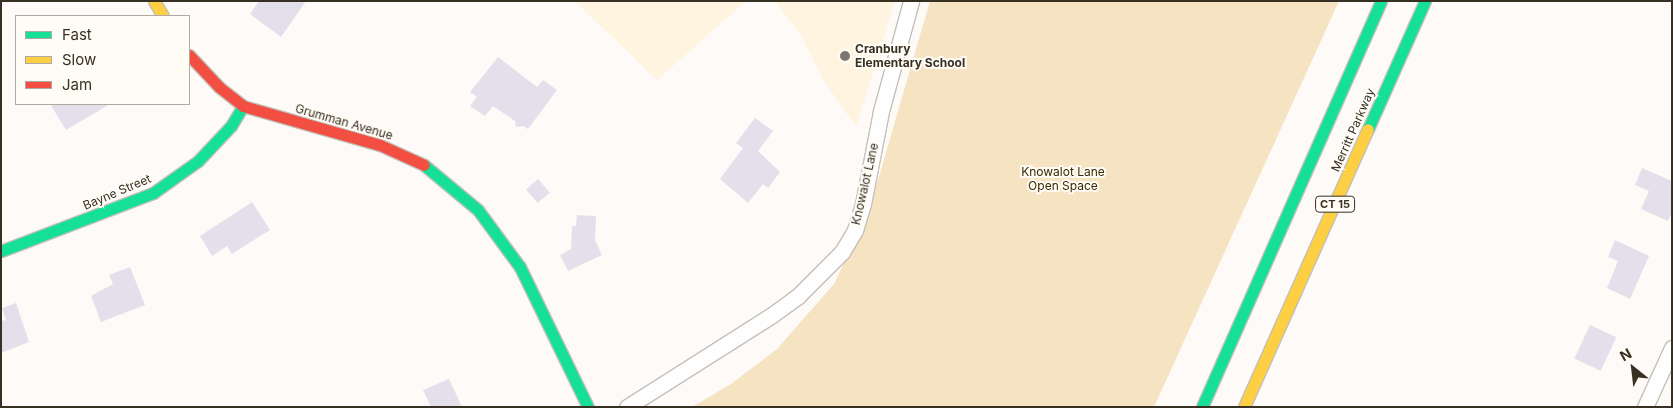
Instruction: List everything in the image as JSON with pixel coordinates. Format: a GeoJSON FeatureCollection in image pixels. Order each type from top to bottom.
{"type":"FeatureCollection","features":[{"type":"Feature","properties":{"kind":"main road"},"geometry":{"type":"LineString","coordinates":[[154,1],[162,15]]}},
{"type":"Feature","properties":{"kind":"main road","name":"CT 15"},"geometry":{"type":"LineString","coordinates":[[1202,407],[1381,1]]}},
{"type":"Feature","properties":{"kind":"main road","name":"Merritt Parkway"},"geometry":{"type":"LineString","coordinates":[[1244,407],[1425,1]]}},
{"type":"Feature","properties":{"kind":"main road","name":"Grumman Avenue"},"geometry":{"type":"LineString","coordinates":[[190,56],[219,88],[243,106],[269,116],[380,145],[419,162],[449,183],[478,210],[520,267],[588,407]]}},
{"type":"Feature","properties":{"kind":"main road","name":"Bayne Street"},"geometry":{"type":"LineString","coordinates":[[1,251],[153,193],[198,161],[231,126],[243,106]]}},
{"type":"Feature","properties":{"kind":"street","name":"Knowalot Lane"},"geometry":{"type":"LineString","coordinates":[[627,407],[772,315],[798,296],[842,252],[855,230],[863,204],[881,111],[910,1]]}},
{"type":"Feature","properties":{"kind":"street"},"geometry":{"type":"LineString","coordinates":[[1646,407],[1672,348]]}},
{"type":"Feature","properties":{"kind":"shaded area"},"geometry":{"type":"Polygon","coordinates":[[[575,1],[746,1],[657,80],[575,1]]]}},
{"type":"Feature","properties":{"kind":"shaded area","name":"Cranbury Elementary School"},"geometry":{"type":"Polygon","coordinates":[[[775,1],[895,1],[856,127],[822,78],[800,34],[775,1]]]}},
{"type":"Feature","properties":{"kind":"green space","name":"Knowalot Lane Open Space"},"geometry":{"type":"Polygon","coordinates":[[[930,1],[1339,1],[1154,407],[692,407],[731,384],[777,349],[834,284],[869,211],[930,1]]]}},
{"type":"Feature","properties":{"kind":"building"},"geometry":{"type":"Polygon","coordinates":[[[259,1],[306,1],[281,37],[250,14],[259,1]]]}},
{"type":"Feature","properties":{"kind":"building"},"geometry":{"type":"Polygon","coordinates":[[[498,57],[537,87],[543,80],[557,90],[528,129],[523,126],[516,127],[515,121],[493,106],[485,116],[470,106],[477,97],[470,92],[498,57]]]}},
{"type":"Feature","properties":{"kind":"building"},"geometry":{"type":"Polygon","coordinates":[[[51,105],[108,105],[66,130],[51,105]]]}},
{"type":"Feature","properties":{"kind":"building"},"geometry":{"type":"Polygon","coordinates":[[[755,118],[773,131],[758,151],[780,172],[768,188],[763,184],[748,203],[720,179],[743,148],[736,143],[755,118]]]}},
{"type":"Feature","properties":{"kind":"building"},"geometry":{"type":"Polygon","coordinates":[[[1642,168],[1672,181],[1672,212],[1668,221],[1641,209],[1649,191],[1635,185],[1642,168]]]}},
{"type":"Feature","properties":{"kind":"building"},"geometry":{"type":"Polygon","coordinates":[[[538,179],[550,193],[538,203],[526,189],[538,179]]]}},
{"type":"Feature","properties":{"kind":"building"},"geometry":{"type":"Polygon","coordinates":[[[252,202],[270,230],[232,254],[227,246],[212,256],[200,236],[252,202]]]}},
{"type":"Feature","properties":{"kind":"building"},"geometry":{"type":"Polygon","coordinates":[[[577,215],[596,216],[595,240],[602,255],[568,271],[560,255],[571,249],[572,226],[576,226],[577,215]]]}},
{"type":"Feature","properties":{"kind":"building"},"geometry":{"type":"Polygon","coordinates":[[[1615,240],[1649,256],[1630,299],[1607,288],[1618,261],[1608,257],[1615,240]]]}},
{"type":"Feature","properties":{"kind":"building"},"geometry":{"type":"Polygon","coordinates":[[[130,267],[145,305],[101,322],[91,296],[113,284],[109,275],[130,267]]]}},
{"type":"Feature","properties":{"kind":"building"},"geometry":{"type":"Polygon","coordinates":[[[16,303],[29,342],[1,353],[1,321],[6,320],[2,308],[16,303]]]}},
{"type":"Feature","properties":{"kind":"building"},"geometry":{"type":"Polygon","coordinates":[[[1590,325],[1616,337],[1601,371],[1574,359],[1590,325]]]}},
{"type":"Feature","properties":{"kind":"building"},"geometry":{"type":"Polygon","coordinates":[[[449,379],[462,407],[431,407],[423,390],[449,379]]]}},
{"type":"Feature","properties":{"kind":"traffic: fast"},"geometry":{"type":"LineString","coordinates":[[1202,407],[1381,1]]}},
{"type":"Feature","properties":{"kind":"traffic: fast"},"geometry":{"type":"LineString","coordinates":[[1368,129],[1425,1]]}},
{"type":"Feature","properties":{"kind":"traffic: fast"},"geometry":{"type":"LineString","coordinates":[[1,251],[153,193],[198,161],[231,126],[243,106]]}},
{"type":"Feature","properties":{"kind":"traffic: fast"},"geometry":{"type":"LineString","coordinates":[[424,165],[478,210],[520,267],[588,407]]}},
{"type":"Feature","properties":{"kind":"traffic: slow"},"geometry":{"type":"LineString","coordinates":[[154,1],[162,15]]}},
{"type":"Feature","properties":{"kind":"traffic: slow"},"geometry":{"type":"LineString","coordinates":[[1244,407],[1368,129]]}},
{"type":"Feature","properties":{"kind":"traffic: jam"},"geometry":{"type":"LineString","coordinates":[[190,56],[219,87],[243,106],[380,145],[424,165]]}},
{"type":"Feature","properties":{"kind":"place","name":"Cranbury Elementary School"},"geometry":{"type":"Point","coordinates":[845,56]}}]}
